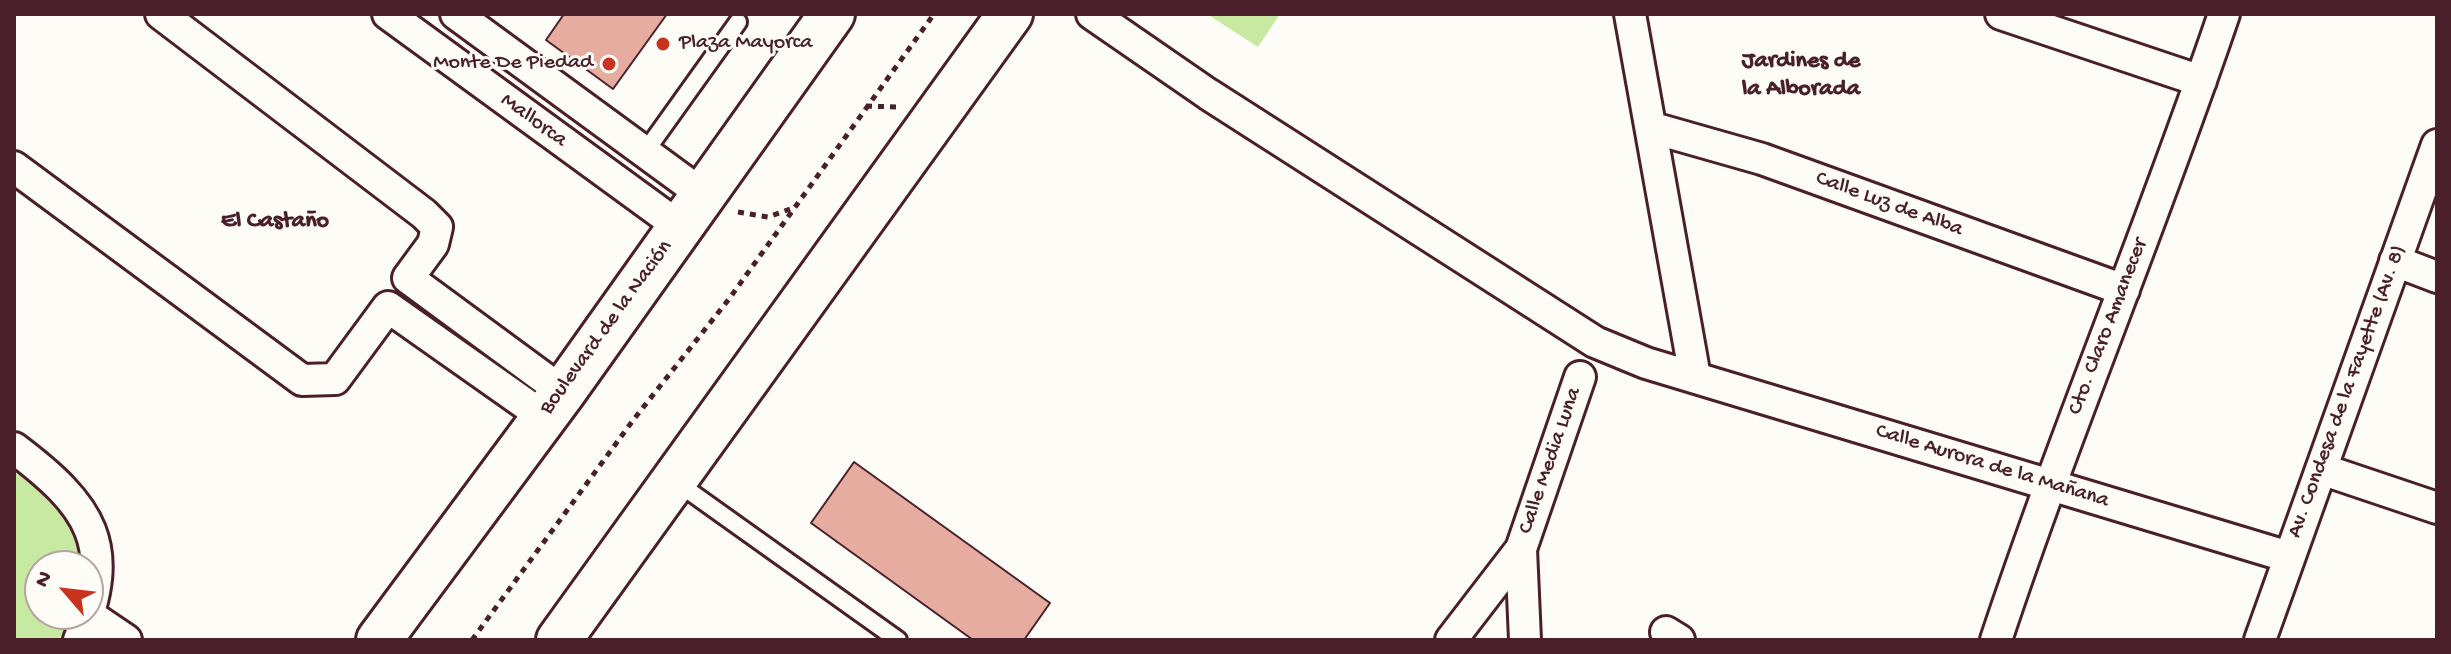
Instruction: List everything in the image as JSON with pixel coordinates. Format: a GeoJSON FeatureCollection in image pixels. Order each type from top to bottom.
{"type":"FeatureCollection","features":[{"type":"Feature","properties":{"kind":"main road","name":"Boulevard de la Nación"},"geometry":{"type":"LineString","coordinates":[[379,640],[553,404],[832,14]]}},
{"type":"Feature","properties":{"kind":"main road"},"geometry":{"type":"LineString","coordinates":[[559,640],[1010,14]]}},
{"type":"Feature","properties":{"kind":"street"},"geometry":{"type":"LineString","coordinates":[[161,14],[424,214],[437,227],[433,244],[408,278],[457,313],[553,404]]}},
{"type":"Feature","properties":{"kind":"street","name":"Mallorca"},"geometry":{"type":"LineString","coordinates":[[388,14],[691,210]]}},
{"type":"Feature","properties":{"kind":"street","name":"Mallorca"},"geometry":{"type":"LineString","coordinates":[[456,14],[645,152],[691,210]]}},
{"type":"Feature","properties":{"kind":"street","name":"Calle Aurora de la Mañana"},"geometry":{"type":"LineString","coordinates":[[1092,14],[1208,94],[1595,342],[1646,363],[2289,557]]}},
{"type":"Feature","properties":{"kind":"street"},"geometry":{"type":"LineString","coordinates":[[1630,14],[1653,128],[1695,377]]}},
{"type":"Feature","properties":{"kind":"street"},"geometry":{"type":"LineString","coordinates":[[2001,14],[2201,81]]}},
{"type":"Feature","properties":{"kind":"street","name":"Cto. Claro Amanecer"},"geometry":{"type":"LineString","coordinates":[[1996,640],[2048,484],[2124,290],[2224,14]]}},
{"type":"Feature","properties":{"kind":"street","name":"Calle Luz de Alba"},"geometry":{"type":"LineString","coordinates":[[1653,128],[1762,159],[2124,290]]}},
{"type":"Feature","properties":{"kind":"street","name":"Av. Condesa de la Fayette (Av. 8)"},"geometry":{"type":"LineString","coordinates":[[2260,640],[2437,145]]}},
{"type":"Feature","properties":{"kind":"street"},"geometry":{"type":"LineString","coordinates":[[14,167],[302,380],[335,379],[388,307],[436,341],[553,404]]}},
{"type":"Feature","properties":{"kind":"street"},"geometry":{"type":"LineString","coordinates":[[2395,261],[2437,277]]}},
{"type":"Feature","properties":{"kind":"street","name":"Calle Media Luna"},"geometry":{"type":"LineString","coordinates":[[1525,640],[1521,549],[1580,377]]}},
{"type":"Feature","properties":{"kind":"street"},"geometry":{"type":"LineString","coordinates":[[14,448],[54,478],[94,533],[96,550]]}},
{"type":"Feature","properties":{"kind":"street"},"geometry":{"type":"LineString","coordinates":[[2321,469],[2437,508]]}},
{"type":"Feature","properties":{"kind":"street"},"geometry":{"type":"LineString","coordinates":[[1451,640],[1521,549]]}},
{"type":"Feature","properties":{"kind":"street"},"geometry":{"type":"LineString","coordinates":[[91,630],[126,640]]}},
{"type":"Feature","properties":{"kind":"lane"},"geometry":{"type":"LineString","coordinates":[[645,152],[738,22]]}},
{"type":"Feature","properties":{"kind":"lane"},"geometry":{"type":"LineString","coordinates":[[674,480],[898,640]]}},
{"type":"Feature","properties":{"kind":"path"},"geometry":{"type":"LineString","coordinates":[[472,640],[634,419],[729,299],[934,14]]}},
{"type":"Feature","properties":{"kind":"path"},"geometry":{"type":"LineString","coordinates":[[691,210],[768,217],[791,209]]}},
{"type":"Feature","properties":{"kind":"green space"},"geometry":{"type":"Polygon","coordinates":[[[1207,14],[1280,14],[1258,47],[1207,14]]]}},
{"type":"Feature","properties":{"kind":"green space"},"geometry":{"type":"Polygon","coordinates":[[[14,450],[62,490],[90,532],[94,550],[24,550],[24,630],[81,630],[78,640],[14,640],[14,450]]]}},
{"type":"Feature","properties":{"kind":"building"},"geometry":{"type":"Polygon","coordinates":[[[564,14],[667,14],[613,89],[546,40],[564,14]]]}},
{"type":"Feature","properties":{"kind":"building"},"geometry":{"type":"Polygon","coordinates":[[[854,462],[1050,603],[1024,640],[973,640],[811,523],[854,462]]]}},
{"type":"Feature","properties":{"kind":"place","name":"Plaza Mayorca"},"geometry":{"type":"Point","coordinates":[663,44]}},
{"type":"Feature","properties":{"kind":"place","name":"Monte De Piedad"},"geometry":{"type":"Point","coordinates":[609,64]}},
{"type":"Feature","properties":{"kind":"district","name":"Jardines de la Alborada"},"geometry":{"type":"Point","coordinates":[1801,76]}},
{"type":"Feature","properties":{"kind":"district","name":"El Castaño"},"geometry":{"type":"Point","coordinates":[275,222]}}]}
